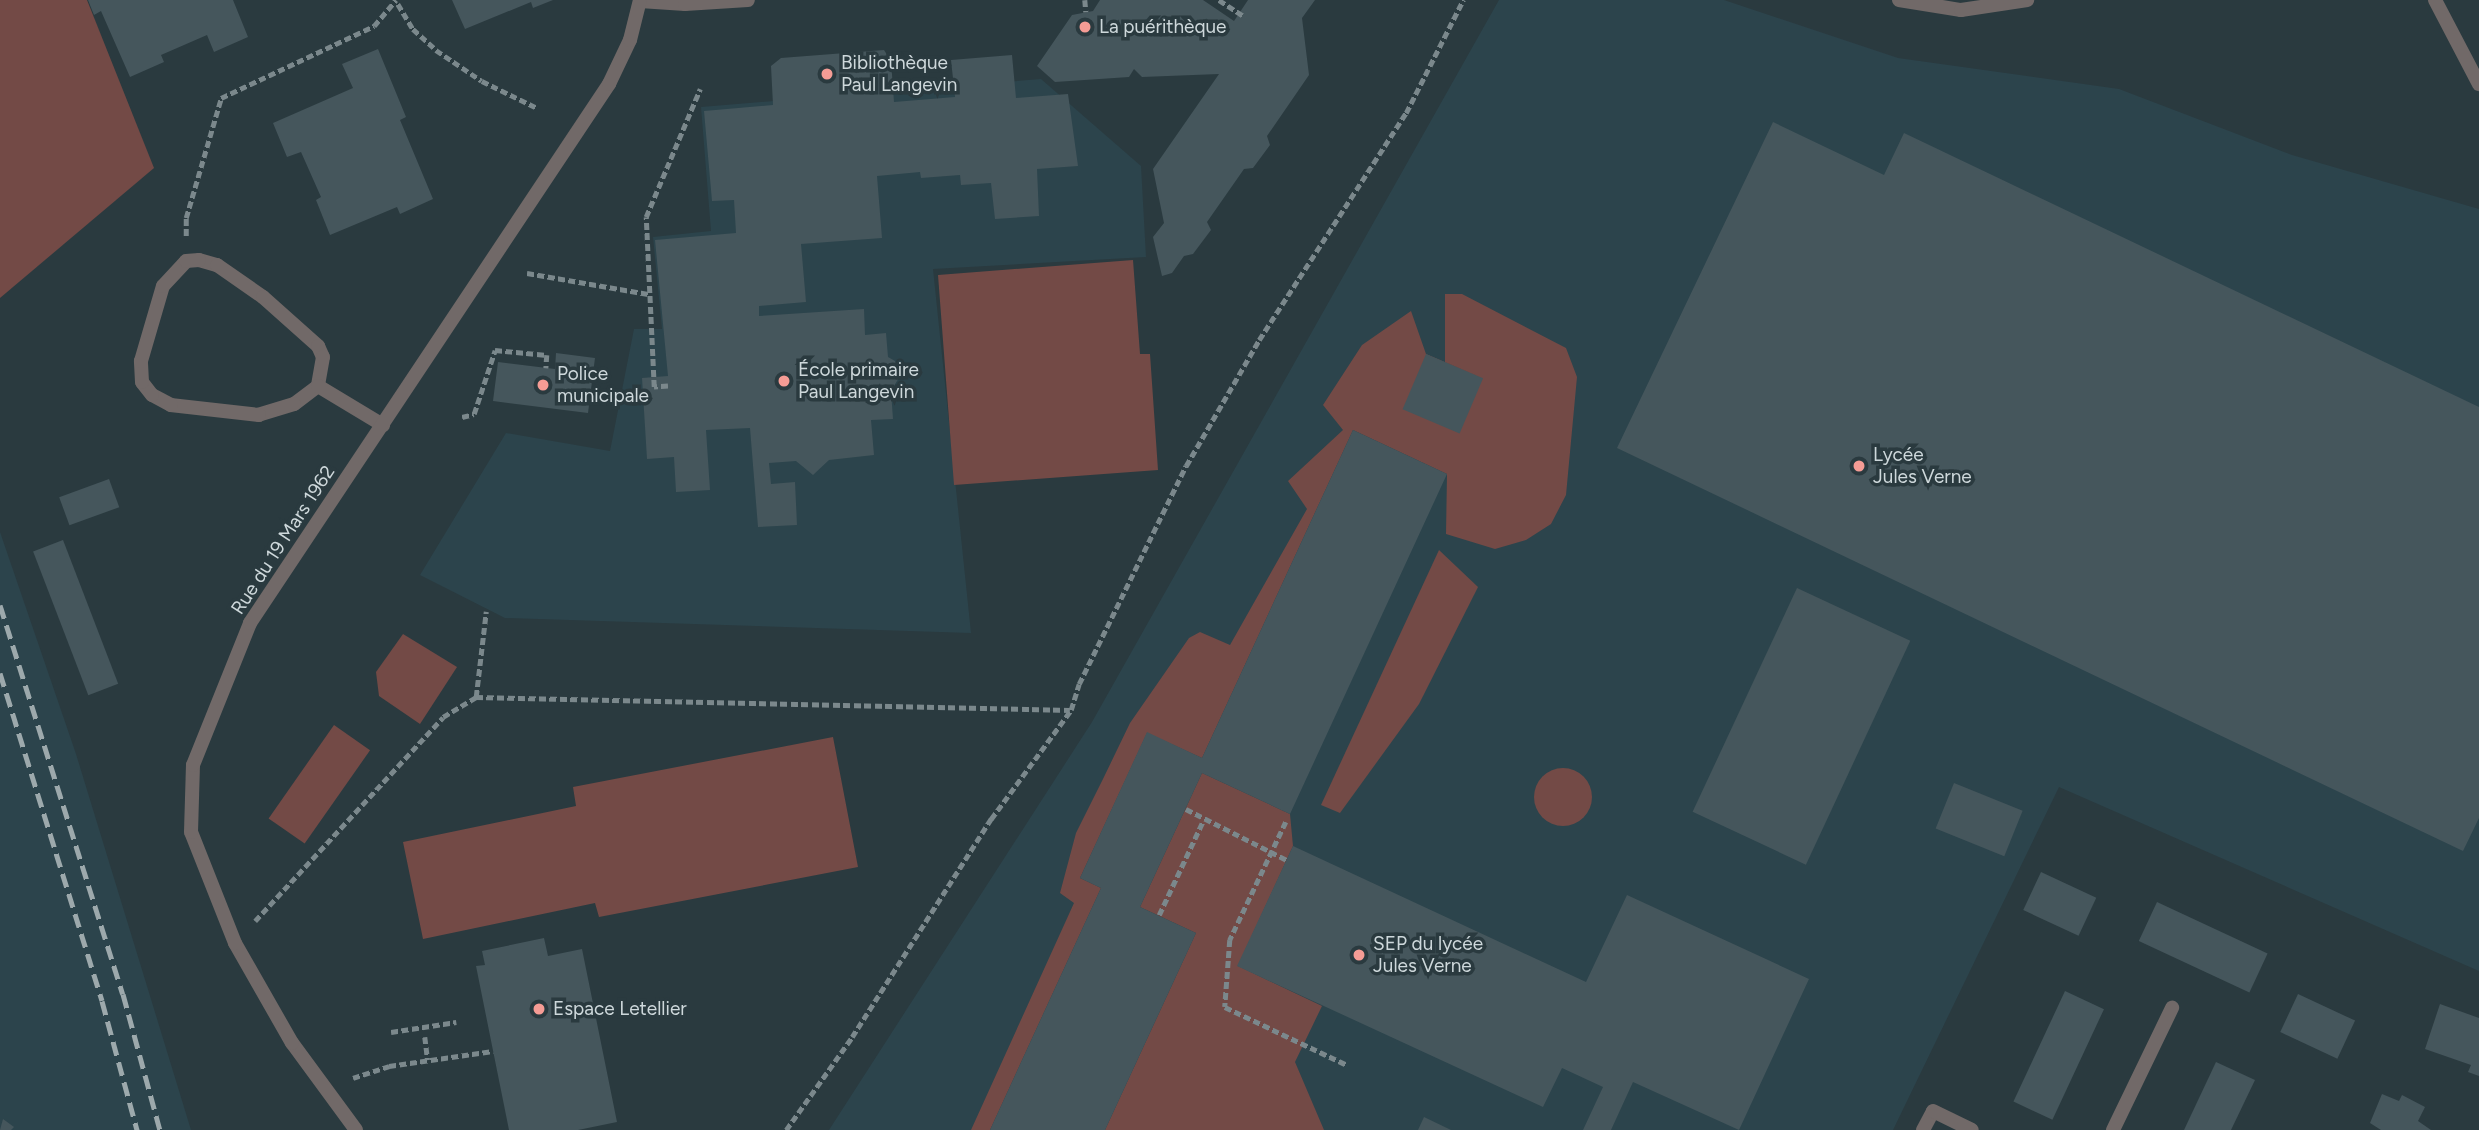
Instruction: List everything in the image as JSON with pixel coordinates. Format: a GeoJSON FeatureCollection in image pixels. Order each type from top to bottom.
{"type":"FeatureCollection","features":[{"type":"Feature","properties":{"kind":"street"},"geometry":{"type":"LineString","coordinates":[[640,0],[685,4],[748,0]]}},
{"type":"Feature","properties":{"kind":"street","name":"Rue du 19 Mars 1962"},"geometry":{"type":"LineString","coordinates":[[356,1130],[292,1043],[235,943],[199,857],[188,811],[202,735],[250,623],[609,84],[630,40],[640,0]]}},
{"type":"Feature","properties":{"kind":"street"},"geometry":{"type":"LineString","coordinates":[[1899,0],[1961,10],[2027,0]]}},
{"type":"Feature","properties":{"kind":"street"},"geometry":{"type":"LineString","coordinates":[[2435,0],[2479,85]]}},
{"type":"Feature","properties":{"kind":"street"},"geometry":{"type":"LineString","coordinates":[[186,261],[217,265],[263,298],[318,346],[323,357],[317,386],[294,404],[259,415],[171,405],[152,395],[142,382],[141,361],[163,286],[186,261]]}},
{"type":"Feature","properties":{"kind":"street"},"geometry":{"type":"LineString","coordinates":[[317,386],[383,425]]}},
{"type":"Feature","properties":{"kind":"street"},"geometry":{"type":"LineString","coordinates":[[2113,1130],[2172,1008]]}},
{"type":"Feature","properties":{"kind":"street"},"geometry":{"type":"LineString","coordinates":[[1923,1130],[1933,1111],[1972,1130]]}},
{"type":"Feature","properties":{"kind":"path"},"geometry":{"type":"LineString","coordinates":[[1085,0],[1086,12]]}},
{"type":"Feature","properties":{"kind":"path"},"geometry":{"type":"LineString","coordinates":[[1219,0],[1245,17]]}},
{"type":"Feature","properties":{"kind":"path"},"geometry":{"type":"LineString","coordinates":[[786,1130],[852,1037],[991,819],[1071,710],[1079,684],[1186,466],[1259,340],[1406,113],[1463,0]]}},
{"type":"Feature","properties":{"kind":"path"},"geometry":{"type":"LineString","coordinates":[[186,261],[186,218],[221,98],[374,26],[397,2],[413,29],[436,50],[482,81],[537,108]]}},
{"type":"Feature","properties":{"kind":"path"},"geometry":{"type":"LineString","coordinates":[[668,386],[654,387],[646,217],[700,89]]}},
{"type":"Feature","properties":{"kind":"path"},"geometry":{"type":"LineString","coordinates":[[527,273],[649,294]]}},
{"type":"Feature","properties":{"kind":"path"},"geometry":{"type":"LineString","coordinates":[[462,417],[474,414],[495,350],[547,355],[546,368]]}},
{"type":"Feature","properties":{"kind":"path"},"geometry":{"type":"LineString","coordinates":[[476,697],[485,612]]}},
{"type":"Feature","properties":{"kind":"path"},"geometry":{"type":"LineString","coordinates":[[255,921],[443,717],[476,697],[1071,710]]}},
{"type":"Feature","properties":{"kind":"path"},"geometry":{"type":"LineString","coordinates":[[1186,809],[1203,821],[1287,860]]}},
{"type":"Feature","properties":{"kind":"path"},"geometry":{"type":"LineString","coordinates":[[1159,915],[1203,821]]}},
{"type":"Feature","properties":{"kind":"path"},"geometry":{"type":"LineString","coordinates":[[1286,822],[1230,940],[1225,1007],[1347,1065]]}},
{"type":"Feature","properties":{"kind":"path"},"geometry":{"type":"LineString","coordinates":[[391,1032],[456,1022]]}},
{"type":"Feature","properties":{"kind":"path"},"geometry":{"type":"LineString","coordinates":[[425,1037],[428,1060]]}},
{"type":"Feature","properties":{"kind":"path"},"geometry":{"type":"LineString","coordinates":[[353,1078],[428,1060],[493,1051]]}},
{"type":"Feature","properties":{"kind":"shaded area"},"geometry":{"type":"Polygon","coordinates":[[[0,0],[87,0],[154,168],[0,298],[0,0]]]}},
{"type":"Feature","properties":{"kind":"shaded area","name":"Lycée Jules Verne"},"geometry":{"type":"Polygon","coordinates":[[[1499,0],[1724,0],[1898,58],[2119,89],[2292,155],[2479,209],[2479,971],[2059,787],[1893,1130],[829,1130],[1092,722],[1499,0]]]}},
{"type":"Feature","properties":{"kind":"shaded area","name":"École primaire Paul Langevin"},"geometry":{"type":"Polygon","coordinates":[[[1041,79],[1141,166],[1146,257],[933,269],[971,633],[505,618],[420,575],[506,433],[610,451],[634,329],[662,329],[653,237],[711,231],[701,107],[1041,79]]]}},
{"type":"Feature","properties":{"kind":"shaded area"},"geometry":{"type":"Polygon","coordinates":[[[1133,260],[1140,354],[1150,354],[1158,470],[954,485],[938,275],[1133,260]]]}},
{"type":"Feature","properties":{"kind":"shaded area"},"geometry":{"type":"Polygon","coordinates":[[[1445,294],[1462,294],[1566,348],[1577,377],[1566,495],[1551,524],[1526,540],[1495,549],[1446,534],[1447,474],[1353,430],[1202,758],[1147,733],[1080,878],[1101,888],[990,1130],[971,1130],[1074,903],[1060,893],[1076,833],[1130,723],[1189,638],[1200,632],[1230,645],[1307,509],[1288,481],[1343,430],[1323,405],[1362,345],[1411,311],[1426,354],[1482,378],[1445,362],[1445,294]]]}},
{"type":"Feature","properties":{"kind":"shaded area"},"geometry":{"type":"Polygon","coordinates":[[[0,532],[76,754],[191,1130],[0,1130],[0,532]]]}},
{"type":"Feature","properties":{"kind":"shaded area"},"geometry":{"type":"Polygon","coordinates":[[[1439,550],[1478,587],[1419,704],[1340,813],[1321,805],[1439,550]]]}},
{"type":"Feature","properties":{"kind":"shaded area"},"geometry":{"type":"Polygon","coordinates":[[[403,634],[457,667],[420,724],[379,696],[376,672],[403,634]]]}},
{"type":"Feature","properties":{"kind":"shaded area"},"geometry":{"type":"Polygon","coordinates":[[[334,725],[370,750],[305,844],[269,818],[334,725]]]}},
{"type":"Feature","properties":{"kind":"shaded area"},"geometry":{"type":"Polygon","coordinates":[[[833,737],[858,867],[599,917],[595,903],[423,939],[403,842],[576,806],[573,787],[833,737]]]}},
{"type":"Feature","properties":{"kind":"shaded area"},"geometry":{"type":"Polygon","coordinates":[[[1557,768],[1569,768],[1584,776],[1592,791],[1592,803],[1584,818],[1569,826],[1557,826],[1542,818],[1534,803],[1534,791],[1542,776],[1557,768]]]}},
{"type":"Feature","properties":{"kind":"shaded area"},"geometry":{"type":"Polygon","coordinates":[[[1202,773],[1290,814],[1293,846],[1238,966],[1322,1006],[1295,1062],[1324,1130],[1105,1130],[1196,933],[1140,907],[1202,773]]]}},
{"type":"Feature","properties":{"kind":"building"},"geometry":{"type":"Polygon","coordinates":[[[88,0],[233,0],[248,37],[214,52],[207,35],[161,55],[164,62],[130,77],[101,11],[94,15],[88,0]]]}},
{"type":"Feature","properties":{"kind":"building"},"geometry":{"type":"Polygon","coordinates":[[[452,0],[553,0],[533,8],[531,2],[465,29],[452,0]]]}},
{"type":"Feature","properties":{"kind":"building"},"geometry":{"type":"Polygon","coordinates":[[[1100,0],[1203,0],[1234,21],[1248,0],[1315,0],[1302,18],[1309,75],[1267,136],[1270,145],[1253,168],[1244,169],[1207,222],[1211,230],[1193,254],[1184,256],[1172,273],[1162,276],[1153,237],[1164,223],[1153,169],[1219,74],[1142,77],[1134,69],[1129,77],[1055,82],[1037,66],[1072,15],[1093,11],[1100,0]]]}},
{"type":"Feature","properties":{"kind":"building"},"geometry":{"type":"Polygon","coordinates":[[[378,49],[406,117],[400,120],[433,199],[400,214],[397,207],[330,235],[316,200],[321,197],[301,152],[287,157],[273,123],[353,88],[342,64],[378,49]]]}},
{"type":"Feature","properties":{"kind":"building"},"geometry":{"type":"Polygon","coordinates":[[[884,50],[891,61],[894,102],[955,97],[951,60],[1012,55],[1016,98],[1068,94],[1078,166],[1037,169],[1039,216],[995,219],[991,183],[961,185],[960,175],[921,178],[920,172],[877,176],[882,238],[801,244],[806,302],[759,306],[759,316],[864,309],[865,335],[886,333],[888,357],[895,361],[900,376],[891,391],[893,419],[871,420],[874,455],[829,460],[813,475],[796,461],[769,463],[771,484],[795,482],[797,525],[758,527],[750,428],[706,430],[710,490],[676,492],[674,457],[647,459],[642,378],[668,376],[655,240],[736,233],[734,200],[712,201],[704,111],[773,105],[771,66],[781,58],[884,50]]]}},
{"type":"Feature","properties":{"kind":"building"},"geometry":{"type":"Polygon","coordinates":[[[1773,122],[1884,175],[1904,133],[2479,407],[2479,818],[2463,851],[1617,448],[1773,122]]]}},
{"type":"Feature","properties":{"kind":"building","name":"Police municipale"},"geometry":{"type":"Polygon","coordinates":[[[556,353],[595,358],[588,413],[493,401],[498,362],[555,369],[556,353]]]}},
{"type":"Feature","properties":{"kind":"building"},"geometry":{"type":"Polygon","coordinates":[[[1426,354],[1483,378],[1460,433],[1403,409],[1426,354]]]}},
{"type":"Feature","properties":{"kind":"building"},"geometry":{"type":"Polygon","coordinates":[[[1353,430],[1447,474],[1290,814],[1202,773],[1140,907],[1196,933],[1105,1130],[990,1130],[1101,888],[1080,878],[1147,732],[1202,758],[1353,430]]]}},
{"type":"Feature","properties":{"kind":"building"},"geometry":{"type":"Polygon","coordinates":[[[109,479],[119,507],[69,525],[59,497],[109,479]]]}},
{"type":"Feature","properties":{"kind":"building"},"geometry":{"type":"Polygon","coordinates":[[[63,540],[118,684],[88,695],[33,551],[63,540]]]}},
{"type":"Feature","properties":{"kind":"building"},"geometry":{"type":"Polygon","coordinates":[[[1797,588],[1910,641],[1806,865],[1693,812],[1797,588]]]}},
{"type":"Feature","properties":{"kind":"building"},"geometry":{"type":"Polygon","coordinates":[[[1954,783],[2023,811],[2004,856],[1936,828],[1954,783]]]}},
{"type":"Feature","properties":{"kind":"building"},"geometry":{"type":"Polygon","coordinates":[[[1293,846],[1586,982],[1627,895],[1809,979],[1739,1130],[1633,1082],[1611,1130],[1583,1130],[1603,1087],[1562,1068],[1543,1107],[1237,966],[1293,846]]]}},
{"type":"Feature","properties":{"kind":"building"},"geometry":{"type":"Polygon","coordinates":[[[2041,872],[2096,898],[2079,936],[2023,910],[2041,872]]]}},
{"type":"Feature","properties":{"kind":"building"},"geometry":{"type":"Polygon","coordinates":[[[2157,902],[2268,954],[2249,993],[2139,941],[2157,902]]]}},
{"type":"Feature","properties":{"kind":"building","name":"Espace Letellier"},"geometry":{"type":"Polygon","coordinates":[[[544,938],[548,956],[582,949],[617,1122],[578,1130],[509,1130],[476,966],[485,965],[482,951],[544,938]]]}},
{"type":"Feature","properties":{"kind":"building"},"geometry":{"type":"Polygon","coordinates":[[[2065,991],[2104,1009],[2052,1120],[2013,1102],[2065,991]]]}},
{"type":"Feature","properties":{"kind":"building"},"geometry":{"type":"Polygon","coordinates":[[[2298,994],[2355,1021],[2337,1059],[2280,1032],[2298,994]]]}},
{"type":"Feature","properties":{"kind":"building"},"geometry":{"type":"Polygon","coordinates":[[[2440,1004],[2479,1018],[2479,1076],[2468,1072],[2471,1065],[2425,1049],[2440,1004]]]}},
{"type":"Feature","properties":{"kind":"building"},"geometry":{"type":"Polygon","coordinates":[[[2216,1062],[2255,1080],[2231,1130],[2184,1130],[2216,1062]]]}},
{"type":"Feature","properties":{"kind":"building"},"geometry":{"type":"Polygon","coordinates":[[[2382,1094],[2399,1101],[2402,1095],[2425,1107],[2418,1121],[2431,1130],[2381,1130],[2370,1123],[2382,1094]]]}},
{"type":"Feature","properties":{"kind":"building"},"geometry":{"type":"Polygon","coordinates":[[[1424,1117],[1451,1130],[1418,1130],[1424,1117]]]}},
{"type":"Feature","properties":{"kind":"building"},"geometry":{"type":"Polygon","coordinates":[[[3,1119],[14,1127],[11,1130],[0,1130],[3,1119]]]}},
{"type":"Feature","properties":{"kind":"railway"},"geometry":{"type":"LineString","coordinates":[[0,605],[123,994],[160,1130]]}},
{"type":"Feature","properties":{"kind":"railway"},"geometry":{"type":"LineString","coordinates":[[0,673],[102,1001],[137,1130]]}},
{"type":"Feature","properties":{"kind":"place","name":"La puérithèque"},"geometry":{"type":"Point","coordinates":[1085,27]}},
{"type":"Feature","properties":{"kind":"place","name":"Bibliothèque Paul Langevin"},"geometry":{"type":"Point","coordinates":[827,74]}},
{"type":"Feature","properties":{"kind":"place","name":"École primaire Paul Langevin"},"geometry":{"type":"Point","coordinates":[784,381]}},
{"type":"Feature","properties":{"kind":"place","name":"Police municipale"},"geometry":{"type":"Point","coordinates":[543,385]}},
{"type":"Feature","properties":{"kind":"place","name":"Lycée Jules Verne"},"geometry":{"type":"Point","coordinates":[1859,466]}},
{"type":"Feature","properties":{"kind":"place","name":"SEP du lycée Jules Verne"},"geometry":{"type":"Point","coordinates":[1359,955]}},
{"type":"Feature","properties":{"kind":"place","name":"Espace Letellier"},"geometry":{"type":"Point","coordinates":[539,1009]}}]}
